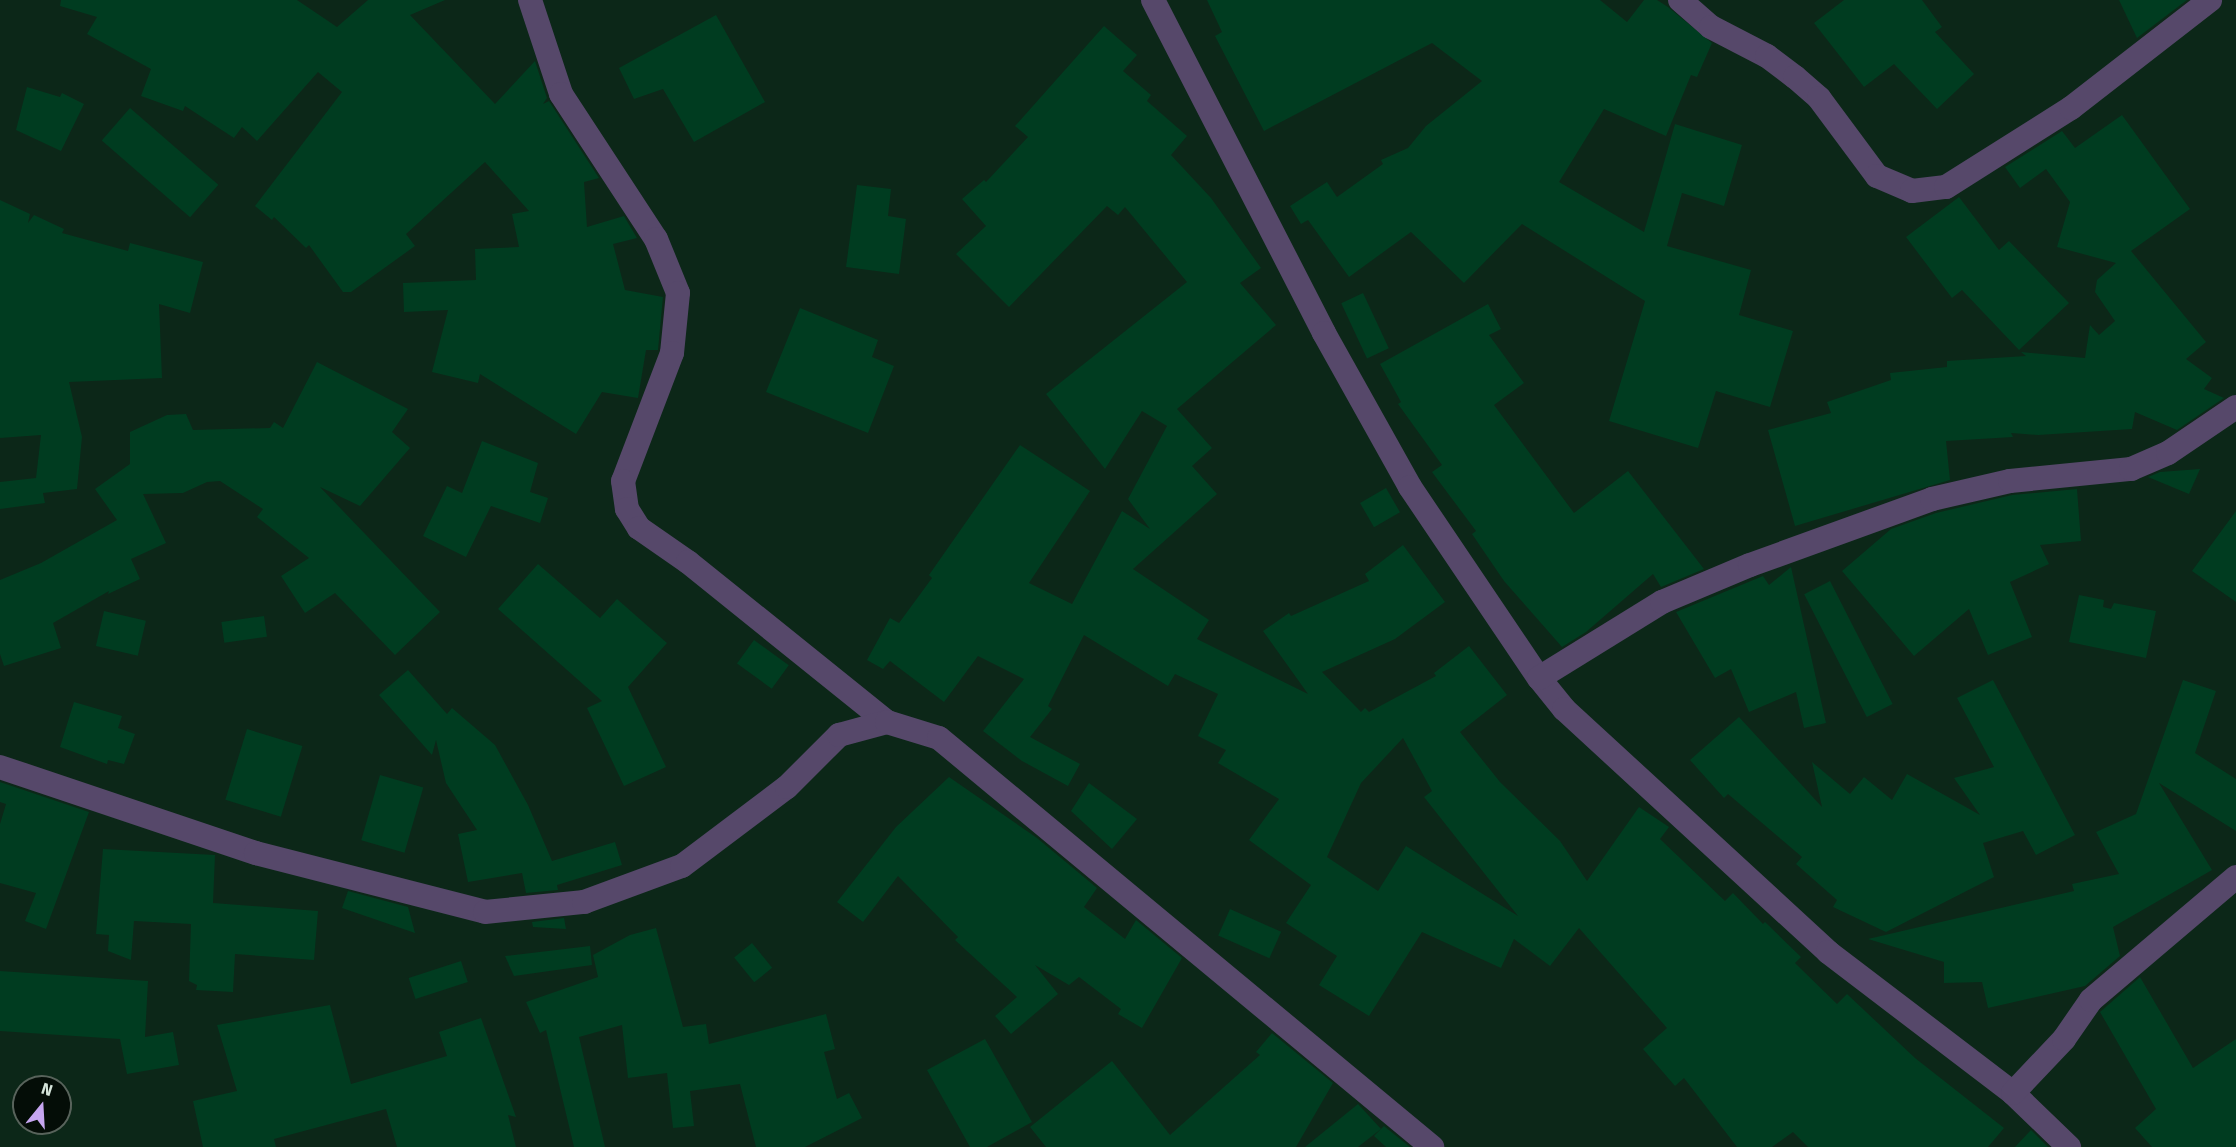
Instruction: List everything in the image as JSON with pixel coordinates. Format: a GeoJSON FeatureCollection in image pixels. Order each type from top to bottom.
{"type":"FeatureCollection","features":[{"type":"Feature","properties":{"kind":"street"},"geometry":{"type":"LineString","coordinates":[[530,0],[561,94],[656,238],[678,293],[672,353],[623,481],[627,508],[639,528],[688,562],[887,722],[939,738],[1432,1147]]}},
{"type":"Feature","properties":{"kind":"street"},"geometry":{"type":"LineString","coordinates":[[1153,0],[1324,333],[1410,487],[1539,678],[1564,709],[1828,952],[2013,1093],[2069,1147]]}},
{"type":"Feature","properties":{"kind":"street"},"geometry":{"type":"LineString","coordinates":[[1680,0],[1711,27],[1767,56],[1795,77],[1819,98],[1877,176],[1912,191],[1946,187],[2071,108],[2210,0]]}},
{"type":"Feature","properties":{"kind":"street"},"geometry":{"type":"LineString","coordinates":[[1539,678],[1662,602],[1750,564],[1932,499],[2010,481],[2131,469],[2168,453],[2236,407]]}},
{"type":"Feature","properties":{"kind":"street"},"geometry":{"type":"LineString","coordinates":[[0,767],[256,853],[485,912],[584,902],[682,866],[787,787],[839,735],[887,722]]}},
{"type":"Feature","properties":{"kind":"street"},"geometry":{"type":"LineString","coordinates":[[2013,1093],[2064,1039],[2091,1000],[2236,877]]}},
{"type":"Feature","properties":{"kind":"building"},"geometry":{"type":"Polygon","coordinates":[[[61,0],[297,0],[337,27],[368,0],[445,0],[410,15],[495,104],[535,61],[547,98],[543,104],[549,101],[599,178],[584,182],[587,227],[624,216],[637,238],[613,244],[625,290],[663,297],[658,350],[646,350],[638,398],[602,392],[576,434],[480,374],[478,383],[432,372],[448,310],[404,312],[403,283],[476,280],[475,249],[519,247],[512,214],[529,211],[485,162],[406,234],[415,246],[351,292],[343,292],[309,245],[306,248],[274,217],[272,220],[255,206],[342,92],[318,72],[257,141],[242,127],[234,138],[185,106],[183,111],[141,96],[151,69],[87,34],[97,17],[60,6],[61,0]]]}},
{"type":"Feature","properties":{"kind":"building"},"geometry":{"type":"Polygon","coordinates":[[[1207,0],[1600,0],[1627,22],[1644,0],[1657,0],[1668,7],[1712,43],[1697,77],[1691,75],[1666,136],[1604,109],[1559,182],[1644,232],[1675,124],[1742,145],[1724,206],[1682,193],[1667,246],[1751,270],[1739,315],[1793,331],[1770,407],[1716,391],[1698,448],[1609,421],[1645,301],[1522,224],[1464,283],[1411,232],[1349,277],[1308,220],[1301,224],[1290,206],[1327,182],[1337,197],[1383,164],[1381,160],[1408,148],[1426,126],[1482,81],[1432,43],[1264,131],[1215,36],[1222,32],[1207,0]]]}},
{"type":"Feature","properties":{"kind":"building"},"geometry":{"type":"Polygon","coordinates":[[[1844,0],[1922,0],[1942,27],[1935,32],[1974,74],[1937,109],[1894,64],[1864,87],[1814,23],[1844,0]]]}},
{"type":"Feature","properties":{"kind":"building"},"geometry":{"type":"Polygon","coordinates":[[[2119,0],[2187,0],[2137,38],[2119,0]]]}},
{"type":"Feature","properties":{"kind":"building"},"geometry":{"type":"Polygon","coordinates":[[[716,15],[765,102],[694,142],[663,89],[634,99],[619,68],[716,15]]]}},
{"type":"Feature","properties":{"kind":"building"},"geometry":{"type":"Polygon","coordinates":[[[1104,26],[1137,55],[1123,71],[1151,95],[1147,101],[1187,136],[1171,155],[1211,198],[1261,268],[1240,283],[1276,325],[1177,409],[1212,448],[1192,466],[1217,494],[1133,569],[1209,620],[1197,639],[1308,694],[1263,631],[1289,613],[1291,616],[1369,581],[1365,574],[1403,545],[1445,602],[1395,639],[1322,672],[1361,712],[1365,708],[1369,712],[1436,676],[1434,673],[1469,646],[1507,695],[1460,732],[1500,782],[1560,841],[1587,881],[1639,807],[1669,827],[1660,839],[1725,901],[1733,893],[1763,924],[1765,922],[1801,957],[1795,963],[1837,1004],[1847,994],[1915,1058],[2004,1128],[1988,1147],[1808,1147],[1793,1132],[1772,1147],[1737,1147],[1684,1078],[1675,1086],[1643,1049],[1667,1028],[1579,928],[1550,966],[1514,939],[1501,968],[1422,932],[1369,1016],[1319,985],[1337,956],[1286,923],[1311,885],[1249,840],[1279,799],[1218,763],[1226,750],[1198,736],[1218,694],[1175,674],[1168,686],[1084,635],[1048,706],[1052,709],[1030,737],[1080,764],[1068,786],[1022,761],[983,731],[1024,679],[978,656],[944,702],[890,661],[883,669],[867,660],[890,618],[899,623],[932,578],[929,575],[1020,445],[1090,491],[1029,583],[1072,604],[1122,511],[1150,529],[1128,499],[1167,426],[1142,411],[1105,469],[1046,394],[1187,282],[1125,207],[1118,215],[1107,206],[1009,307],[956,254],[986,226],[962,199],[984,180],[986,182],[1028,137],[1015,126],[1104,26]],[[1403,738],[1361,783],[1327,857],[1378,891],[1406,846],[1518,916],[1424,797],[1432,791],[1403,738]]]}},
{"type":"Feature","properties":{"kind":"building"},"geometry":{"type":"Polygon","coordinates":[[[27,87],[60,97],[62,93],[84,104],[61,151],[16,130],[27,87]]]}},
{"type":"Feature","properties":{"kind":"building"},"geometry":{"type":"Polygon","coordinates":[[[130,108],[218,185],[190,217],[102,140],[130,108]]]}},
{"type":"Feature","properties":{"kind":"building"},"geometry":{"type":"Polygon","coordinates":[[[2122,115],[2190,209],[2131,251],[2206,342],[2186,359],[2212,378],[2204,389],[2224,398],[2177,430],[2135,412],[2132,429],[2038,435],[2011,433],[2013,437],[1946,441],[1950,480],[1795,526],[1768,430],[1831,413],[1827,402],[1891,380],[1890,373],[1947,367],[1947,361],[2026,356],[2021,352],[2085,358],[2090,325],[2099,335],[2115,321],[2095,292],[2097,280],[2116,263],[2057,247],[2070,202],[2046,169],[2020,188],[2005,167],[2062,131],[2075,148],[2122,115]]]}},
{"type":"Feature","properties":{"kind":"building"},"geometry":{"type":"Polygon","coordinates":[[[857,185],[891,189],[888,216],[906,219],[899,274],[846,267],[857,185]]]}},
{"type":"Feature","properties":{"kind":"building"},"geometry":{"type":"Polygon","coordinates":[[[1959,197],[1999,250],[2009,241],[2069,303],[2019,350],[1962,290],[1952,298],[1906,237],[1959,197]]]}},
{"type":"Feature","properties":{"kind":"building"},"geometry":{"type":"Polygon","coordinates":[[[0,200],[30,214],[28,223],[34,215],[64,229],[62,233],[128,251],[130,243],[203,262],[190,313],[159,304],[162,378],[69,382],[82,437],[77,489],[43,493],[45,503],[0,509],[0,482],[36,478],[41,435],[0,438],[0,200]]]}},
{"type":"Feature","properties":{"kind":"building"},"geometry":{"type":"Polygon","coordinates":[[[1363,293],[1389,348],[1367,358],[1341,303],[1363,293]]]}},
{"type":"Feature","properties":{"kind":"building"},"geometry":{"type":"Polygon","coordinates":[[[1488,304],[1501,329],[1489,335],[1524,383],[1494,405],[1574,513],[1628,471],[1704,569],[1661,587],[1653,574],[1586,632],[1562,647],[1504,581],[1472,534],[1476,531],[1432,472],[1442,465],[1398,404],[1401,402],[1380,364],[1488,304]]]}},
{"type":"Feature","properties":{"kind":"building"},"geometry":{"type":"Polygon","coordinates":[[[800,308],[878,340],[872,357],[894,366],[868,433],[766,392],[800,308]]]}},
{"type":"Feature","properties":{"kind":"building"},"geometry":{"type":"Polygon","coordinates":[[[317,362],[408,409],[392,432],[410,448],[360,506],[320,487],[440,612],[395,655],[335,593],[305,613],[281,576],[309,558],[257,517],[263,509],[220,481],[207,482],[183,493],[143,494],[166,543],[131,559],[140,579],[108,594],[109,591],[53,623],[61,648],[4,666],[0,654],[0,580],[41,563],[117,520],[95,489],[130,464],[130,432],[167,415],[186,414],[193,430],[270,428],[274,422],[283,428],[317,362]]]}},
{"type":"Feature","properties":{"kind":"building"},"geometry":{"type":"Polygon","coordinates":[[[482,441],[538,463],[530,492],[548,498],[540,523],[491,506],[466,557],[423,536],[447,486],[462,493],[482,441]]]}},
{"type":"Feature","properties":{"kind":"building"},"geometry":{"type":"Polygon","coordinates":[[[2200,469],[2189,494],[2148,477],[2160,472],[2200,469]]]}},
{"type":"Feature","properties":{"kind":"building"},"geometry":{"type":"Polygon","coordinates":[[[1386,488],[1400,512],[1374,527],[1360,503],[1386,488]]]}},
{"type":"Feature","properties":{"kind":"building"},"geometry":{"type":"Polygon","coordinates":[[[2077,489],[2081,541],[2040,545],[2049,564],[2010,582],[2032,637],[1988,655],[1969,609],[1914,656],[1842,571],[1891,529],[1936,513],[2012,495],[2077,489]]]}},
{"type":"Feature","properties":{"kind":"building"},"geometry":{"type":"Polygon","coordinates":[[[2236,511],[2236,602],[2192,571],[2236,511]]]}},
{"type":"Feature","properties":{"kind":"building"},"geometry":{"type":"Polygon","coordinates":[[[538,564],[600,618],[617,599],[667,643],[628,687],[666,767],[624,786],[587,708],[602,701],[498,609],[538,564]]]}},
{"type":"Feature","properties":{"kind":"building"},"geometry":{"type":"Polygon","coordinates":[[[1791,567],[1826,723],[1804,728],[1796,692],[1749,712],[1731,669],[1715,678],[1676,612],[1763,576],[1769,585],[1791,567]]]}},
{"type":"Feature","properties":{"kind":"building"},"geometry":{"type":"Polygon","coordinates":[[[1830,581],[1893,704],[1867,717],[1804,594],[1830,581]]]}},
{"type":"Feature","properties":{"kind":"building"},"geometry":{"type":"Polygon","coordinates":[[[2079,595],[2104,600],[2103,607],[2111,609],[2114,603],[2156,611],[2146,658],[2069,642],[2079,595]]]}},
{"type":"Feature","properties":{"kind":"building"},"geometry":{"type":"Polygon","coordinates":[[[104,611],[146,621],[138,656],[96,646],[104,611]]]}},
{"type":"Feature","properties":{"kind":"building"},"geometry":{"type":"Polygon","coordinates":[[[264,616],[267,637],[224,643],[221,622],[264,616]]]}},
{"type":"Feature","properties":{"kind":"building"},"geometry":{"type":"Polygon","coordinates":[[[754,640],[789,665],[772,689],[737,663],[754,640]]]}},
{"type":"Feature","properties":{"kind":"building"},"geometry":{"type":"Polygon","coordinates":[[[408,670],[447,714],[452,708],[495,745],[528,805],[552,861],[615,842],[622,865],[557,885],[558,890],[526,893],[522,873],[468,882],[458,834],[477,830],[446,783],[436,740],[432,755],[379,695],[408,670]]]}},
{"type":"Feature","properties":{"kind":"building"},"geometry":{"type":"Polygon","coordinates":[[[1993,680],[2075,835],[2036,855],[2023,831],[1983,843],[1994,877],[1886,932],[1833,907],[1837,900],[1796,864],[1802,857],[1728,794],[1724,798],[1690,760],[1739,717],[1822,807],[1812,762],[1850,794],[1864,777],[1892,800],[1907,774],[1980,815],[1954,778],[1994,767],[1957,698],[1993,680]]]}},
{"type":"Feature","properties":{"kind":"building"},"geometry":{"type":"Polygon","coordinates":[[[2183,680],[2216,691],[2195,753],[2236,779],[2236,831],[2159,783],[2212,870],[2113,927],[2120,956],[2085,986],[1988,1008],[1982,982],[1944,983],[1944,962],[1868,939],[2074,891],[2072,884],[2119,874],[2096,832],[2136,814],[2183,680]]]}},
{"type":"Feature","properties":{"kind":"building"},"geometry":{"type":"Polygon","coordinates":[[[74,702],[122,716],[118,728],[135,734],[124,764],[108,760],[107,764],[60,747],[74,702]]]}},
{"type":"Feature","properties":{"kind":"building"},"geometry":{"type":"Polygon","coordinates":[[[247,729],[302,746],[281,817],[225,800],[247,729]]]}},
{"type":"Feature","properties":{"kind":"building"},"geometry":{"type":"Polygon","coordinates":[[[380,775],[423,787],[405,853],[361,840],[380,775]]]}},
{"type":"Feature","properties":{"kind":"building"},"geometry":{"type":"Polygon","coordinates":[[[949,777],[1037,838],[1097,888],[1084,907],[1125,939],[1136,920],[1182,958],[1142,1028],[1118,1014],[1121,1009],[1079,977],[1069,985],[1035,965],[1058,994],[1011,1034],[995,1016],[1017,997],[955,940],[958,937],[898,876],[863,922],[837,902],[896,827],[949,777]]]}},
{"type":"Feature","properties":{"kind":"building"},"geometry":{"type":"Polygon","coordinates":[[[0,782],[89,812],[46,929],[25,921],[36,893],[0,883],[0,824],[6,804],[0,802],[0,782]]]}},
{"type":"Feature","properties":{"kind":"building"},"geometry":{"type":"Polygon","coordinates":[[[1089,783],[1137,819],[1112,849],[1071,811],[1089,783]]]}},
{"type":"Feature","properties":{"kind":"building"},"geometry":{"type":"Polygon","coordinates":[[[103,849],[215,855],[213,903],[318,911],[314,960],[235,954],[233,992],[196,990],[197,985],[189,981],[191,924],[134,921],[131,960],[108,951],[109,935],[96,934],[103,849]]]}},
{"type":"Feature","properties":{"kind":"building"},"geometry":{"type":"Polygon","coordinates":[[[348,891],[408,907],[415,933],[342,908],[348,891]]]}},
{"type":"Feature","properties":{"kind":"building"},"geometry":{"type":"Polygon","coordinates":[[[1230,909],[1281,932],[1269,958],[1218,935],[1230,909]]]}},
{"type":"Feature","properties":{"kind":"building"},"geometry":{"type":"Polygon","coordinates":[[[564,918],[566,929],[533,927],[532,922],[564,918]]]}},
{"type":"Feature","properties":{"kind":"building"},"geometry":{"type":"Polygon","coordinates":[[[656,928],[683,1027],[706,1024],[709,1044],[826,1014],[835,1049],[824,1052],[837,1099],[849,1093],[862,1118],[805,1147],[756,1147],[740,1084],[690,1091],[694,1126],[673,1128],[667,1073],[628,1078],[622,1025],[579,1037],[605,1147],[574,1147],[546,1030],[540,1033],[526,1002],[598,977],[593,955],[630,935],[656,928]]]}},
{"type":"Feature","properties":{"kind":"building"},"geometry":{"type":"Polygon","coordinates":[[[752,943],[772,968],[754,982],[734,957],[752,943]]]}},
{"type":"Feature","properties":{"kind":"building"},"geometry":{"type":"Polygon","coordinates":[[[590,946],[592,965],[514,976],[505,956],[590,946]]]}},
{"type":"Feature","properties":{"kind":"building"},"geometry":{"type":"Polygon","coordinates":[[[461,961],[468,982],[415,999],[409,978],[461,961]]]}},
{"type":"Feature","properties":{"kind":"building"},"geometry":{"type":"Polygon","coordinates":[[[0,971],[148,981],[145,1037],[173,1032],[179,1065],[127,1074],[120,1039],[0,1031],[0,971]]]}},
{"type":"Feature","properties":{"kind":"building"},"geometry":{"type":"Polygon","coordinates":[[[2140,977],[2193,1068],[2236,1039],[2236,1147],[2152,1147],[2135,1128],[2156,1109],[2100,1012],[2140,977]]]}},
{"type":"Feature","properties":{"kind":"building"},"geometry":{"type":"Polygon","coordinates":[[[330,1005],[351,1084],[447,1056],[439,1032],[481,1018],[516,1117],[508,1115],[516,1147],[397,1147],[386,1109],[274,1139],[276,1147],[203,1147],[193,1101],[237,1091],[217,1025],[330,1005]]]}},
{"type":"Feature","properties":{"kind":"building"},"geometry":{"type":"Polygon","coordinates":[[[1272,1033],[1333,1083],[1296,1147],[1046,1147],[1030,1127],[1112,1061],[1170,1135],[1260,1055],[1256,1052],[1272,1033]]]}},
{"type":"Feature","properties":{"kind":"building"},"geometry":{"type":"Polygon","coordinates":[[[985,1039],[1032,1122],[987,1147],[970,1147],[927,1070],[985,1039]]]}},
{"type":"Feature","properties":{"kind":"building"},"geometry":{"type":"Polygon","coordinates":[[[1358,1104],[1381,1129],[1358,1147],[1305,1147],[1358,1104]]]}},
{"type":"Feature","properties":{"kind":"building"},"geometry":{"type":"Polygon","coordinates":[[[1384,1126],[1410,1147],[1386,1147],[1374,1136],[1384,1126]]]}},
{"type":"Feature","properties":{"kind":"building"},"geometry":{"type":"Polygon","coordinates":[[[2031,1130],[2048,1147],[2015,1147],[2031,1130]]]}}]}
